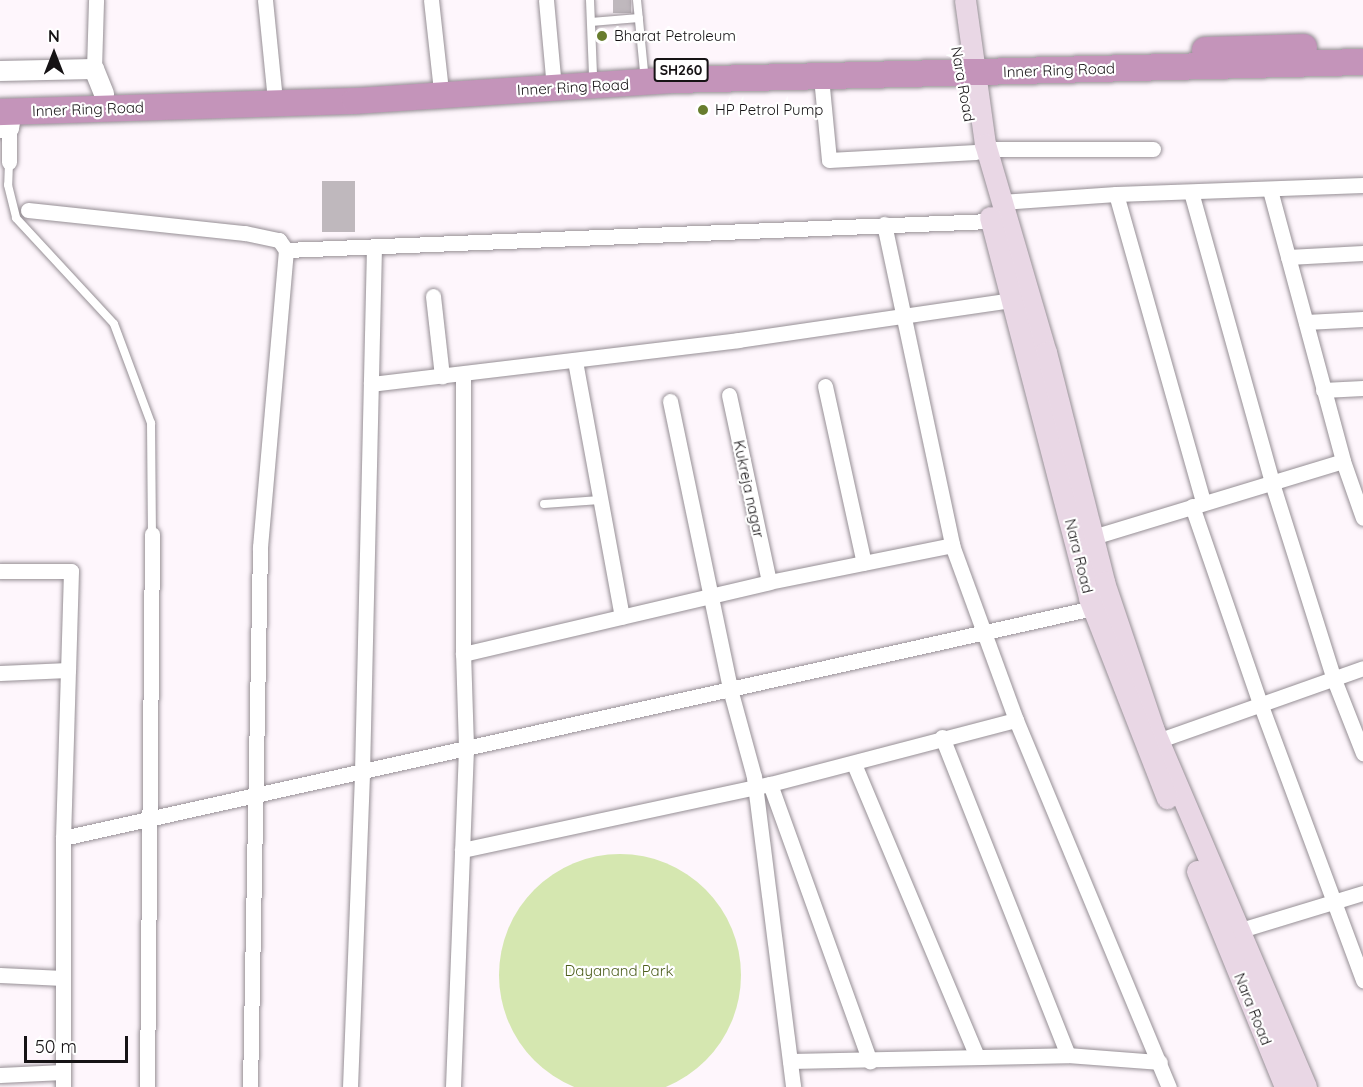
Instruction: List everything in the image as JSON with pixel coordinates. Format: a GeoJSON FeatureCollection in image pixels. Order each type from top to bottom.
{"type":"FeatureCollection","features":[{"type":"Feature","properties":{"kind":"highway","name":"Inner Ring Road"},"geometry":{"type":"LineString","coordinates":[[4,115],[355,101],[674,80],[821,77],[1363,45]]}},
{"type":"Feature","properties":{"kind":"highway","name":"Inner Ring Road"},"geometry":{"type":"LineString","coordinates":[[4,115],[104,94],[274,90],[644,71],[1363,62]]}},
{"type":"Feature","properties":{"kind":"main road","name":"Nara Road"},"geometry":{"type":"LineString","coordinates":[[954,0],[991,221],[1093,608],[1231,933]]}},
{"type":"Feature","properties":{"kind":"main road","name":"Nara Road"},"geometry":{"type":"LineString","coordinates":[[965,0],[966,67]]}},
{"type":"Feature","properties":{"kind":"main road","name":"Nara Road"},"geometry":{"type":"LineString","coordinates":[[981,151],[1001,202],[1046,352],[1093,537],[1140,693],[1160,740],[1286,1087]]}},
{"type":"Feature","properties":{"kind":"main road"},"geometry":{"type":"LineString","coordinates":[[1231,933],[1306,1087]]}},
{"type":"Feature","properties":{"kind":"street"},"geometry":{"type":"LineString","coordinates":[[96,0],[94,69],[104,94]]}},
{"type":"Feature","properties":{"kind":"street"},"geometry":{"type":"LineString","coordinates":[[265,0],[274,90]]}},
{"type":"Feature","properties":{"kind":"street"},"geometry":{"type":"LineString","coordinates":[[431,0],[440,82]]}},
{"type":"Feature","properties":{"kind":"street"},"geometry":{"type":"LineString","coordinates":[[546,0],[553,76]]}},
{"type":"Feature","properties":{"kind":"street"},"geometry":{"type":"LineString","coordinates":[[0,71],[94,69]]}},
{"type":"Feature","properties":{"kind":"street"},"geometry":{"type":"LineString","coordinates":[[821,77],[829,160],[981,151],[1153,149]]}},
{"type":"Feature","properties":{"kind":"street"},"geometry":{"type":"LineString","coordinates":[[4,115],[6,157]]}},
{"type":"Feature","properties":{"kind":"street"},"geometry":{"type":"LineString","coordinates":[[1001,202],[1116,194],[1363,185]]}},
{"type":"Feature","properties":{"kind":"street"},"geometry":{"type":"LineString","coordinates":[[1270,190],[1343,461],[1363,518]]}},
{"type":"Feature","properties":{"kind":"street"},"geometry":{"type":"LineString","coordinates":[[1191,192],[1272,483],[1333,677],[1363,753]]}},
{"type":"Feature","properties":{"kind":"street"},"geometry":{"type":"LineString","coordinates":[[1116,194],[1198,504],[1260,704],[1363,980]]}},
{"type":"Feature","properties":{"kind":"street"},"geometry":{"type":"LineString","coordinates":[[28,210],[245,233],[279,240],[286,250],[260,547],[250,1087]]}},
{"type":"Feature","properties":{"kind":"street"},"geometry":{"type":"LineString","coordinates":[[286,250],[991,221]]}},
{"type":"Feature","properties":{"kind":"street"},"geometry":{"type":"LineString","coordinates":[[884,224],[952,545],[1016,720],[1169,1087]]}},
{"type":"Feature","properties":{"kind":"street"},"geometry":{"type":"LineString","coordinates":[[350,1087],[362,772],[374,246]]}},
{"type":"Feature","properties":{"kind":"street"},"geometry":{"type":"LineString","coordinates":[[1288,258],[1363,253]]}},
{"type":"Feature","properties":{"kind":"street"},"geometry":{"type":"LineString","coordinates":[[433,296],[442,376]]}},
{"type":"Feature","properties":{"kind":"street"},"geometry":{"type":"LineString","coordinates":[[371,384],[575,361],[1012,300]]}},
{"type":"Feature","properties":{"kind":"street"},"geometry":{"type":"LineString","coordinates":[[1306,322],[1363,319]]}},
{"type":"Feature","properties":{"kind":"street"},"geometry":{"type":"LineString","coordinates":[[575,361],[622,617]]}},
{"type":"Feature","properties":{"kind":"street"},"geometry":{"type":"LineString","coordinates":[[453,1087],[466,747],[463,654],[463,374]]}},
{"type":"Feature","properties":{"kind":"street"},"geometry":{"type":"LineString","coordinates":[[825,386],[864,563]]}},
{"type":"Feature","properties":{"kind":"street"},"geometry":{"type":"LineString","coordinates":[[1323,390],[1363,388]]}},
{"type":"Feature","properties":{"kind":"street","name":"Kukreja nagar"},"geometry":{"type":"LineString","coordinates":[[729,395],[769,582]]}},
{"type":"Feature","properties":{"kind":"street"},"geometry":{"type":"LineString","coordinates":[[670,401],[730,689],[763,786],[870,1062]]}},
{"type":"Feature","properties":{"kind":"street"},"geometry":{"type":"LineString","coordinates":[[1093,537],[1343,461]]}},
{"type":"Feature","properties":{"kind":"street"},"geometry":{"type":"LineString","coordinates":[[147,1087],[152,534]]}},
{"type":"Feature","properties":{"kind":"street"},"geometry":{"type":"LineString","coordinates":[[463,654],[769,582],[952,545]]}},
{"type":"Feature","properties":{"kind":"street"},"geometry":{"type":"LineString","coordinates":[[0,571],[71,571],[63,838],[63,1080],[0,1075]]}},
{"type":"Feature","properties":{"kind":"street"},"geometry":{"type":"LineString","coordinates":[[63,838],[730,689],[982,630],[1093,608]]}},
{"type":"Feature","properties":{"kind":"street"},"geometry":{"type":"LineString","coordinates":[[1160,740],[1363,668]]}},
{"type":"Feature","properties":{"kind":"street"},"geometry":{"type":"LineString","coordinates":[[0,673],[68,670]]}},
{"type":"Feature","properties":{"kind":"street"},"geometry":{"type":"LineString","coordinates":[[462,850],[763,786],[854,764],[942,737],[1016,720]]}},
{"type":"Feature","properties":{"kind":"street"},"geometry":{"type":"LineString","coordinates":[[942,737],[1068,1055]]}},
{"type":"Feature","properties":{"kind":"street"},"geometry":{"type":"LineString","coordinates":[[854,764],[977,1056]]}},
{"type":"Feature","properties":{"kind":"street"},"geometry":{"type":"LineString","coordinates":[[763,786],[793,1087]]}},
{"type":"Feature","properties":{"kind":"street"},"geometry":{"type":"LineString","coordinates":[[1231,933],[1363,893]]}},
{"type":"Feature","properties":{"kind":"street"},"geometry":{"type":"LineString","coordinates":[[0,975],[63,978]]}},
{"type":"Feature","properties":{"kind":"street"},"geometry":{"type":"LineString","coordinates":[[790,1061],[870,1062],[977,1056],[1068,1055],[1160,1062]]}},
{"type":"Feature","properties":{"kind":"lane"},"geometry":{"type":"LineString","coordinates":[[590,0],[593,75]]}},
{"type":"Feature","properties":{"kind":"lane"},"geometry":{"type":"LineString","coordinates":[[637,0],[644,71]]}},
{"type":"Feature","properties":{"kind":"lane"},"geometry":{"type":"LineString","coordinates":[[591,22],[639,18]]}},
{"type":"Feature","properties":{"kind":"lane"},"geometry":{"type":"LineString","coordinates":[[6,157],[8,185],[16,218],[114,324],[151,423],[152,534]]}},
{"type":"Feature","properties":{"kind":"lane"},"geometry":{"type":"LineString","coordinates":[[544,504],[600,500]]}},
{"type":"Feature","properties":{"kind":"green space","name":"Dayanand Park"},"geometry":{"type":"Polygon","coordinates":[[[608,854],[632,854],[655,859],[677,868],[706,889],[721,908],[732,929],[739,951],[741,975],[739,999],[732,1021],[721,1042],[706,1061],[677,1082],[655,1091],[632,1096],[608,1096],[585,1091],[563,1082],[543,1069],[526,1052],[513,1032],[504,1010],[499,987],[499,963],[504,940],[513,918],[526,898],[543,881],[563,868],[585,859],[608,854]]]}},
{"type":"Feature","properties":{"kind":"building"},"geometry":{"type":"Polygon","coordinates":[[[613,0],[631,0],[631,13],[613,13],[613,0]]]}},
{"type":"Feature","properties":{"kind":"building"},"geometry":{"type":"Polygon","coordinates":[[[322,181],[355,181],[355,232],[322,232],[322,181]]]}},
{"type":"Feature","properties":{"kind":"place","name":"Bharat Petroleum"},"geometry":{"type":"Point","coordinates":[602,36]}},
{"type":"Feature","properties":{"kind":"place","name":"HP Petrol Pump"},"geometry":{"type":"Point","coordinates":[703,110]}}]}
